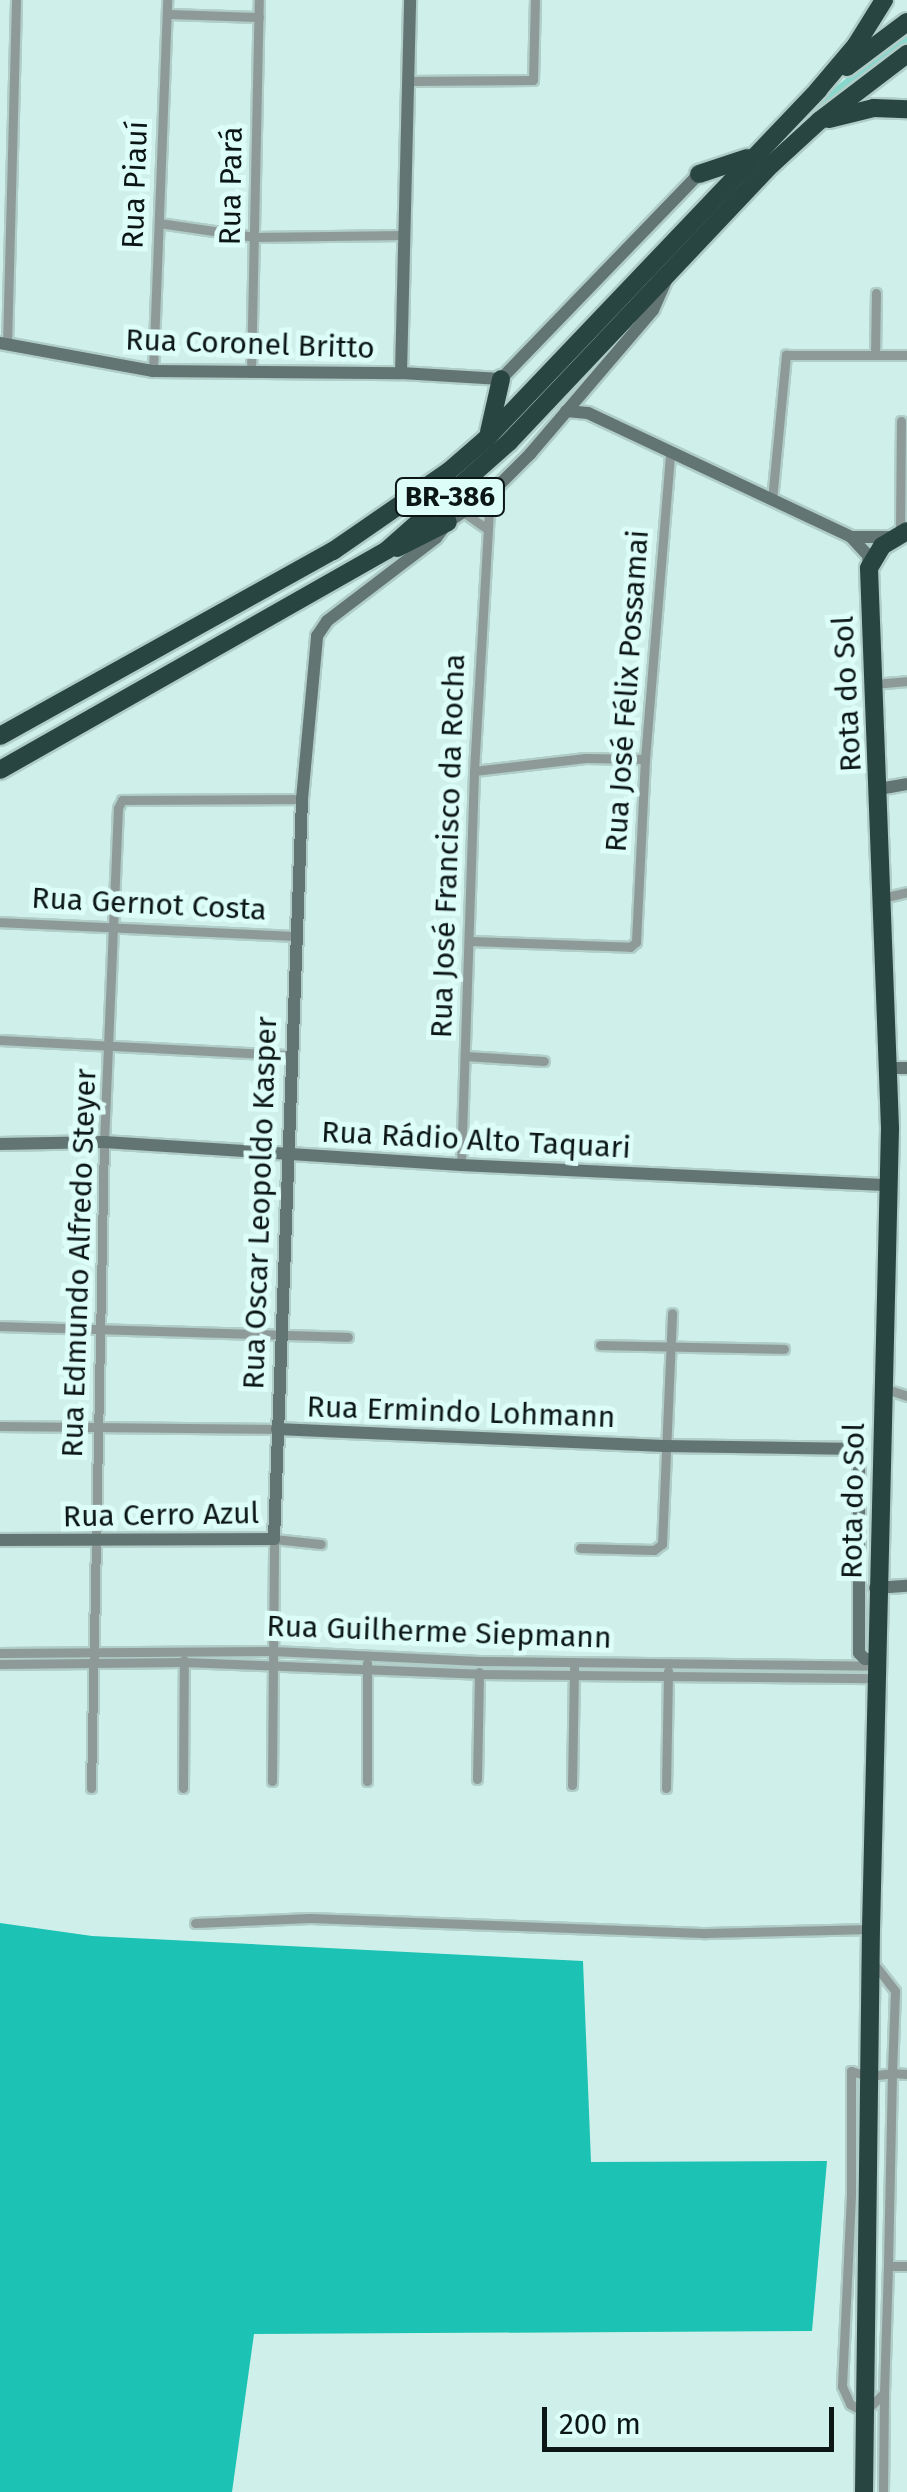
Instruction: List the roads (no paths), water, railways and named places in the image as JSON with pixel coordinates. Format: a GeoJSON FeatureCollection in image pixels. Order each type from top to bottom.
{"type":"FeatureCollection","features":[{"type":"Feature","properties":{"kind":"highway"},"geometry":{"type":"LineString","coordinates":[[818,90],[856,45],[884,0]]}},
{"type":"Feature","properties":{"kind":"highway","name":"BR-386"},"geometry":{"type":"LineString","coordinates":[[0,736],[360,535],[486,439],[818,90],[907,22]]}},
{"type":"Feature","properties":{"kind":"highway","name":"BR-386"},"geometry":{"type":"LineString","coordinates":[[0,770],[387,550],[497,453],[770,165],[818,122],[907,54]]}},
{"type":"Feature","properties":{"kind":"highway"},"geometry":{"type":"LineString","coordinates":[[818,122],[874,108],[907,109]]}},
{"type":"Feature","properties":{"kind":"highway"},"geometry":{"type":"LineString","coordinates":[[699,174],[756,153]]}},
{"type":"Feature","properties":{"kind":"highway"},"geometry":{"type":"LineString","coordinates":[[486,439],[501,379]]}},
{"type":"Feature","properties":{"kind":"highway"},"geometry":{"type":"LineString","coordinates":[[387,550],[411,544],[455,517]]}},
{"type":"Feature","properties":{"kind":"highway"},"geometry":{"type":"LineString","coordinates":[[869,568],[899,534]]}},
{"type":"Feature","properties":{"kind":"highway","name":"Rota do Sol"},"geometry":{"type":"LineString","coordinates":[[864,2492],[871,1960],[869,1588],[882,1433],[889,1184],[898,1068],[882,898],[869,568]]}},
{"type":"Feature","properties":{"kind":"street"},"geometry":{"type":"LineString","coordinates":[[4,344],[16,0]]}},
{"type":"Feature","properties":{"kind":"street","name":"Rua Piauí"},"geometry":{"type":"LineString","coordinates":[[153,372],[167,0]]}},
{"type":"Feature","properties":{"kind":"street","name":"Rua Pará"},"geometry":{"type":"LineString","coordinates":[[251,373],[259,0]]}},
{"type":"Feature","properties":{"kind":"street"},"geometry":{"type":"LineString","coordinates":[[401,373],[410,0]]}},
{"type":"Feature","properties":{"kind":"street"},"geometry":{"type":"LineString","coordinates":[[408,81],[533,80],[535,0]]}},
{"type":"Feature","properties":{"kind":"street"},"geometry":{"type":"LineString","coordinates":[[167,14],[259,17]]}},
{"type":"Feature","properties":{"kind":"street"},"geometry":{"type":"LineString","coordinates":[[501,379],[699,174]]}},
{"type":"Feature","properties":{"kind":"street"},"geometry":{"type":"LineString","coordinates":[[159,223],[255,237],[404,235]]}},
{"type":"Feature","properties":{"kind":"street"},"geometry":{"type":"LineString","coordinates":[[455,517],[490,494],[566,411],[653,310],[669,274]]}},
{"type":"Feature","properties":{"kind":"street"},"geometry":{"type":"LineString","coordinates":[[875,355],[876,293]]}},
{"type":"Feature","properties":{"kind":"street","name":"Rua Coronel Britto"},"geometry":{"type":"LineString","coordinates":[[4,344],[153,372],[401,373],[501,379]]}},
{"type":"Feature","properties":{"kind":"street"},"geometry":{"type":"LineString","coordinates":[[772,500],[786,355],[907,355]]}},
{"type":"Feature","properties":{"kind":"street"},"geometry":{"type":"LineString","coordinates":[[577,398],[588,413]]}},
{"type":"Feature","properties":{"kind":"street"},"geometry":{"type":"LineString","coordinates":[[566,411],[588,413],[851,538],[868,555],[869,568]]}},
{"type":"Feature","properties":{"kind":"street"},"geometry":{"type":"LineString","coordinates":[[851,538],[899,534],[901,421]]}},
{"type":"Feature","properties":{"kind":"street","name":"Rua José Félix Possamai"},"geometry":{"type":"LineString","coordinates":[[470,941],[630,946],[638,933],[644,758],[670,452]]}},
{"type":"Feature","properties":{"kind":"street","name":"Rua José Francisco da Rocha"},"geometry":{"type":"LineString","coordinates":[[462,1166],[474,771],[490,494]]}},
{"type":"Feature","properties":{"kind":"street"},"geometry":{"type":"LineString","coordinates":[[455,517],[486,528]]}},
{"type":"Feature","properties":{"kind":"street","name":"Rua Oscar Leopoldo Kasper"},"geometry":{"type":"LineString","coordinates":[[272,1781],[276,1429],[291,1055],[302,800],[320,629],[436,538],[455,517]]}},
{"type":"Feature","properties":{"kind":"street"},"geometry":{"type":"LineString","coordinates":[[874,684],[907,682]]}},
{"type":"Feature","properties":{"kind":"street"},"geometry":{"type":"LineString","coordinates":[[474,771],[585,758],[644,758]]}},
{"type":"Feature","properties":{"kind":"street"},"geometry":{"type":"LineString","coordinates":[[879,789],[907,784]]}},
{"type":"Feature","properties":{"kind":"street","name":"Rua Edmundo Alfredo Steyer"},"geometry":{"type":"LineString","coordinates":[[91,1788],[104,1142],[122,800],[302,800]]}},
{"type":"Feature","properties":{"kind":"street"},"geometry":{"type":"LineString","coordinates":[[882,898],[907,892]]}},
{"type":"Feature","properties":{"kind":"street","name":"Rua Gernot Costa"},"geometry":{"type":"LineString","coordinates":[[0,922],[296,936]]}},
{"type":"Feature","properties":{"kind":"street"},"geometry":{"type":"LineString","coordinates":[[0,1040],[291,1055]]}},
{"type":"Feature","properties":{"kind":"street"},"geometry":{"type":"LineString","coordinates":[[466,1056],[544,1061]]}},
{"type":"Feature","properties":{"kind":"street","name":"Rua Rádio Alto Taquari"},"geometry":{"type":"LineString","coordinates":[[0,1144],[104,1142],[462,1166],[889,1184]]}},
{"type":"Feature","properties":{"kind":"street"},"geometry":{"type":"LineString","coordinates":[[580,1548],[654,1550],[662,1544],[667,1344],[672,1313]]}},
{"type":"Feature","properties":{"kind":"street"},"geometry":{"type":"LineString","coordinates":[[0,1326],[348,1337]]}},
{"type":"Feature","properties":{"kind":"street"},"geometry":{"type":"LineString","coordinates":[[600,1345],[784,1349]]}},
{"type":"Feature","properties":{"kind":"street"},"geometry":{"type":"LineString","coordinates":[[883,1388],[907,1396]]}},
{"type":"Feature","properties":{"kind":"street","name":"Rua Ermindo Lohmann"},"geometry":{"type":"LineString","coordinates":[[0,1426],[276,1429],[664,1446],[860,1449]]}},
{"type":"Feature","properties":{"kind":"street"},"geometry":{"type":"LineString","coordinates":[[882,1433],[860,1449],[869,1588],[907,1586]]}},
{"type":"Feature","properties":{"kind":"street","name":"Rua Cerro Azul"},"geometry":{"type":"LineString","coordinates":[[0,1540],[274,1539],[322,1544]]}},
{"type":"Feature","properties":{"kind":"street","name":"Rua Guilherme Siepmann"},"geometry":{"type":"LineString","coordinates":[[0,1664],[273,1652],[479,1661],[869,1667]]}},
{"type":"Feature","properties":{"kind":"street","name":"Rua Guilherme Siepmann"},"geometry":{"type":"LineString","coordinates":[[0,1654],[92,1660]]}},
{"type":"Feature","properties":{"kind":"street"},"geometry":{"type":"LineString","coordinates":[[366,1654],[367,1780]]}},
{"type":"Feature","properties":{"kind":"street"},"geometry":{"type":"LineString","coordinates":[[183,1788],[184,1657]]}},
{"type":"Feature","properties":{"kind":"street","name":"Rua Guilherme Siepmann"},"geometry":{"type":"LineString","coordinates":[[184,1657],[479,1674],[667,1676],[869,1667]]}},
{"type":"Feature","properties":{"kind":"street"},"geometry":{"type":"LineString","coordinates":[[421,1671],[422,1657]]}},
{"type":"Feature","properties":{"kind":"street"},"geometry":{"type":"LineString","coordinates":[[477,1779],[479,1661]]}},
{"type":"Feature","properties":{"kind":"street"},"geometry":{"type":"LineString","coordinates":[[572,1785],[574,1662]]}},
{"type":"Feature","properties":{"kind":"street"},"geometry":{"type":"LineString","coordinates":[[666,1788],[668,1663]]}},
{"type":"Feature","properties":{"kind":"street"},"geometry":{"type":"LineString","coordinates":[[195,1923],[310,1918],[706,1934],[871,1929]]}},
{"type":"Feature","properties":{"kind":"street"},"geometry":{"type":"LineString","coordinates":[[871,1960],[894,1991],[883,2492]]}},
{"type":"Feature","properties":{"kind":"street"},"geometry":{"type":"LineString","coordinates":[[894,1991],[907,1991]]}},
{"type":"Feature","properties":{"kind":"street"},"geometry":{"type":"LineString","coordinates":[[870,2076],[907,2074]]}},
{"type":"Feature","properties":{"kind":"street"},"geometry":{"type":"LineString","coordinates":[[888,2266],[907,2266]]}},
{"type":"Feature","properties":{"kind":"street"},"geometry":{"type":"LineString","coordinates":[[864,2412],[884,2393]]}}]}
